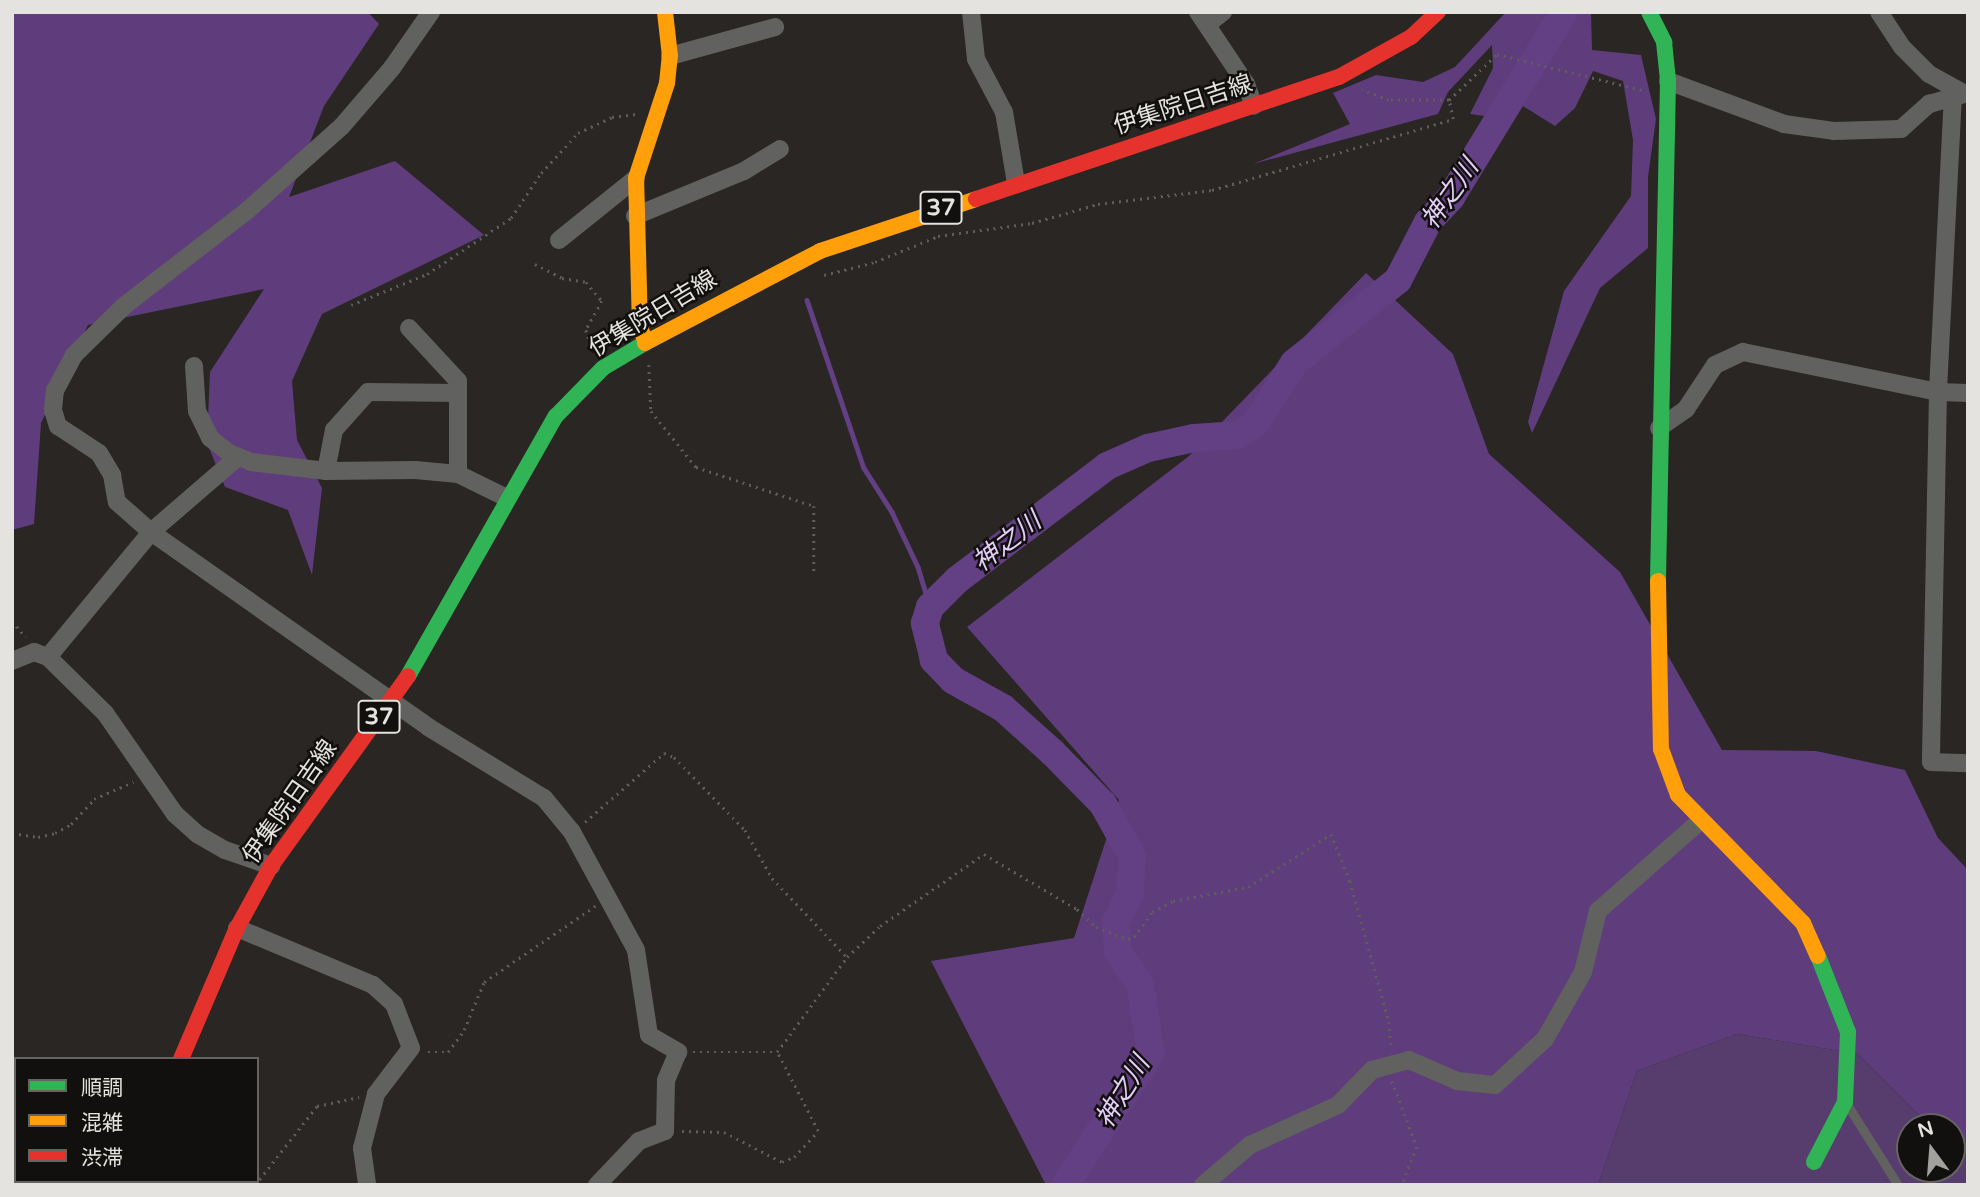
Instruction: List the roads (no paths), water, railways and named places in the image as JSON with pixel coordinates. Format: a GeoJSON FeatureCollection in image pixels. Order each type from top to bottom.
{"type":"FeatureCollection","features":[{"type":"Feature","properties":{"kind":"main road"},"geometry":{"type":"LineString","coordinates":[[646,342],[640,328],[636,178],[658,111],[670,56],[665,12]]}},
{"type":"Feature","properties":{"kind":"main road","name":"伊集院日吉線"},"geometry":{"type":"LineString","coordinates":[[182,1057],[237,928],[271,866],[307,810],[393,701],[459,598],[507,498],[556,416],[603,368],[646,342],[820,251],[1016,183],[1339,77],[1411,37],[1438,12]]}},
{"type":"Feature","properties":{"kind":"main road"},"geometry":{"type":"LineString","coordinates":[[1650,12],[1664,42],[1666,88],[1659,428],[1661,749],[1678,795],[1699,822],[1802,923],[1848,1032],[1845,1102],[1814,1162]]}},
{"type":"Feature","properties":{"kind":"street"},"geometry":{"type":"LineString","coordinates":[[431,12],[393,68],[341,128],[247,211],[124,306],[74,355],[55,390],[58,426],[99,453],[112,475],[117,502],[151,532],[393,701],[544,798],[572,834],[636,950],[649,1035],[678,1052],[666,1080],[665,1130],[639,1141],[597,1185]]}},
{"type":"Feature","properties":{"kind":"street"},"geometry":{"type":"LineString","coordinates":[[971,12],[976,59],[1004,112],[1016,183]]}},
{"type":"Feature","properties":{"kind":"street"},"geometry":{"type":"LineString","coordinates":[[1223,12],[1203,18],[1246,84],[1254,106]]}},
{"type":"Feature","properties":{"kind":"street"},"geometry":{"type":"LineString","coordinates":[[1879,12],[1902,47],[1929,74],[1961,94]]}},
{"type":"Feature","properties":{"kind":"street"},"geometry":{"type":"LineString","coordinates":[[670,56],[775,27]]}},
{"type":"Feature","properties":{"kind":"street"},"geometry":{"type":"LineString","coordinates":[[1666,88],[1784,124],[1834,131],[1901,129],[1929,104],[1961,94]]}},
{"type":"Feature","properties":{"kind":"street"},"geometry":{"type":"LineString","coordinates":[[1961,94],[1938,392],[1931,762],[1968,763]]}},
{"type":"Feature","properties":{"kind":"street"},"geometry":{"type":"LineString","coordinates":[[635,216],[744,171],[780,149]]}},
{"type":"Feature","properties":{"kind":"street"},"geometry":{"type":"LineString","coordinates":[[559,240],[636,178]]}},
{"type":"Feature","properties":{"kind":"street"},"geometry":{"type":"LineString","coordinates":[[410,328],[458,381],[458,474]]}},
{"type":"Feature","properties":{"kind":"street"},"geometry":{"type":"LineString","coordinates":[[1659,428],[1686,409],[1715,365],[1743,352],[1938,392],[1968,393]]}},
{"type":"Feature","properties":{"kind":"street"},"geometry":{"type":"LineString","coordinates":[[194,366],[197,411],[210,438],[238,457],[326,471],[415,470],[458,474],[507,498]]}},
{"type":"Feature","properties":{"kind":"street"},"geometry":{"type":"LineString","coordinates":[[326,471],[334,430],[368,392],[458,393]]}},
{"type":"Feature","properties":{"kind":"street"},"geometry":{"type":"LineString","coordinates":[[12,661],[41,655],[151,532],[238,457]]}},
{"type":"Feature","properties":{"kind":"street"},"geometry":{"type":"LineString","coordinates":[[41,655],[106,713],[175,814],[197,834],[271,866]]}},
{"type":"Feature","properties":{"kind":"street"},"geometry":{"type":"LineString","coordinates":[[1203,1185],[1250,1145],[1338,1105],[1371,1070],[1409,1060],[1457,1081],[1495,1085],[1545,1039],[1583,972],[1598,911],[1699,822]]}},
{"type":"Feature","properties":{"kind":"street"},"geometry":{"type":"LineString","coordinates":[[237,928],[373,985],[394,1004],[411,1048],[376,1094],[362,1148],[367,1185]]}},
{"type":"Feature","properties":{"kind":"lane"},"geometry":{"type":"LineString","coordinates":[[1845,1102],[1898,1185]]}},
{"type":"Feature","properties":{"kind":"waterway","name":"神之川"},"geometry":{"type":"LineString","coordinates":[[1065,1185],[1151,1053],[1140,984],[1118,952],[1116,922],[1130,893],[1132,856],[1103,804],[1052,752],[1003,708],[953,680],[934,660],[925,623],[930,607],[957,580],[1107,466],[1148,448],[1194,438],[1239,435],[1255,424],[1294,363],[1398,280],[1428,222],[1451,197],[1564,12]]}},
{"type":"Feature","properties":{"kind":"waterway"},"geometry":{"type":"LineString","coordinates":[[807,300],[864,468],[892,512],[918,567],[930,607]]}}]}
